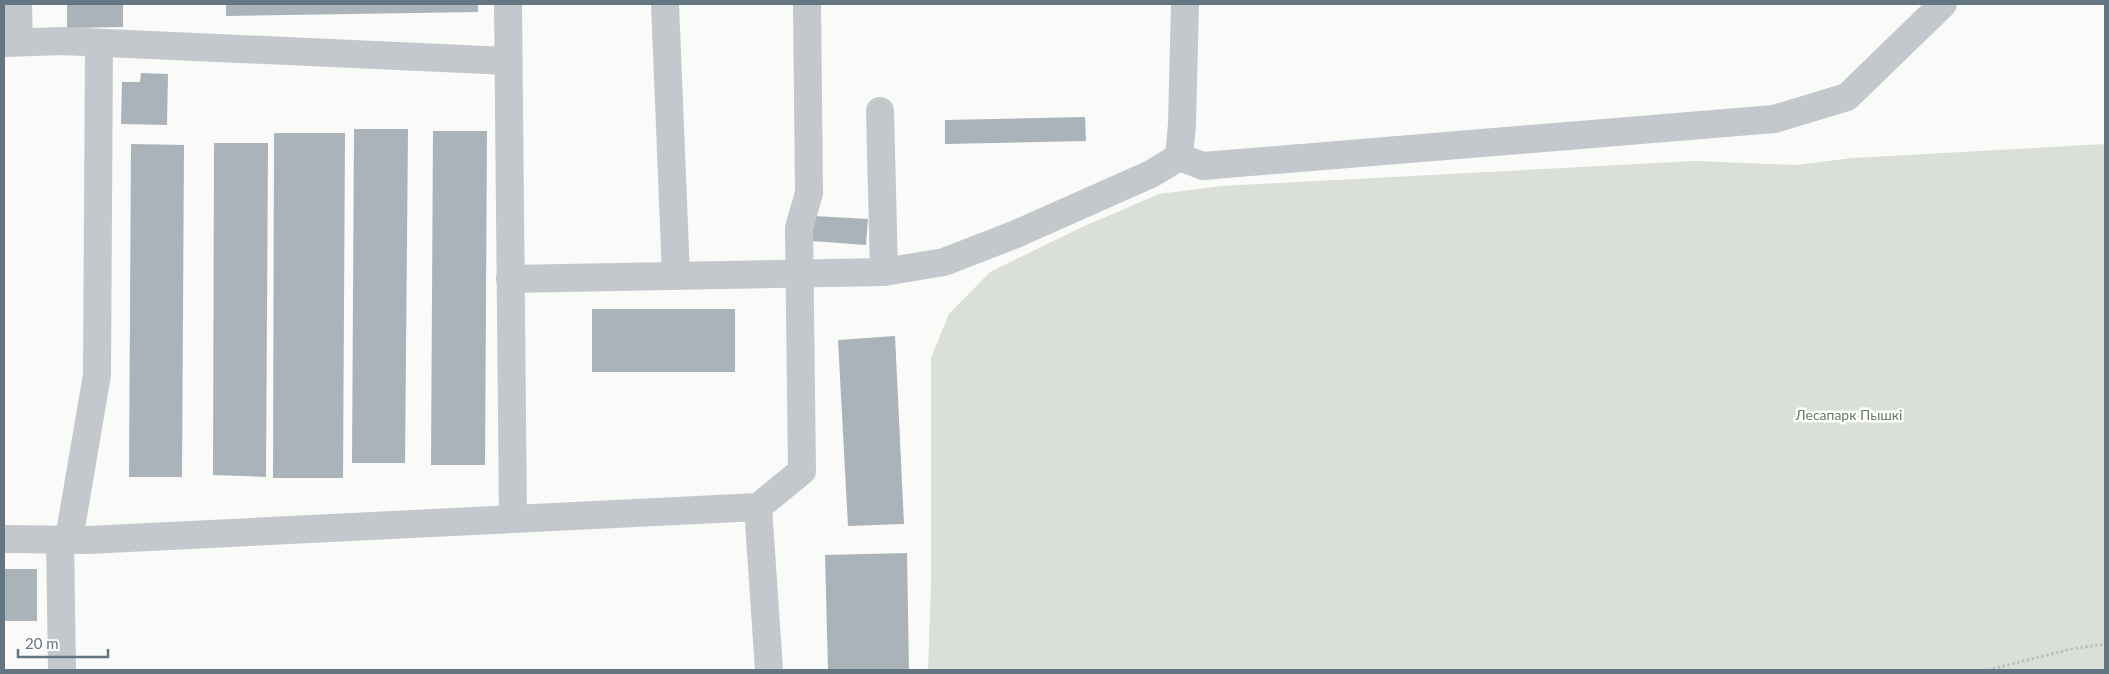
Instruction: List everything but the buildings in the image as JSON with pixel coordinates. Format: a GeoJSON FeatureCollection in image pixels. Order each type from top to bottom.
{"type":"FeatureCollection","features":[{"type":"Feature","properties":{"kind":"lane"},"geometry":{"type":"LineString","coordinates":[[18,4],[11,43],[62,41],[508,62]]}},
{"type":"Feature","properties":{"kind":"lane"},"geometry":{"type":"LineString","coordinates":[[508,4],[513,519]]}},
{"type":"Feature","properties":{"kind":"lane"},"geometry":{"type":"LineString","coordinates":[[665,4],[676,275]]}},
{"type":"Feature","properties":{"kind":"lane"},"geometry":{"type":"LineString","coordinates":[[4,539],[65,539],[758,506],[802,471],[799,228],[809,193],[807,4]]}},
{"type":"Feature","properties":{"kind":"lane"},"geometry":{"type":"LineString","coordinates":[[1179,156],[1182,124],[1185,4]]}},
{"type":"Feature","properties":{"kind":"lane"},"geometry":{"type":"LineString","coordinates":[[1179,156],[1203,166],[1774,119],[1847,97],[1943,4]]}},
{"type":"Feature","properties":{"kind":"lane"},"geometry":{"type":"LineString","coordinates":[[62,670],[65,539],[97,375],[99,43]]}},
{"type":"Feature","properties":{"kind":"lane"},"geometry":{"type":"LineString","coordinates":[[880,111],[884,272]]}},
{"type":"Feature","properties":{"kind":"lane"},"geometry":{"type":"LineString","coordinates":[[510,279],[884,272],[944,262],[1016,234],[1151,174],[1179,156]]}},
{"type":"Feature","properties":{"kind":"lane"},"geometry":{"type":"LineString","coordinates":[[758,506],[769,670]]}},
{"type":"Feature","properties":{"kind":"path"},"geometry":{"type":"LineString","coordinates":[[1988,670],[2070,649],[2105,644]]}},
{"type":"Feature","properties":{"kind":"green space","name":"Лесапарк Пышкі"},"geometry":{"type":"Polygon","coordinates":[[[2105,144],[2105,670],[928,670],[931,585],[931,358],[949,314],[990,272],[1080,228],[1159,194],[1222,186],[1695,161],[1795,165],[1853,158],[2105,144]]]}}]}
